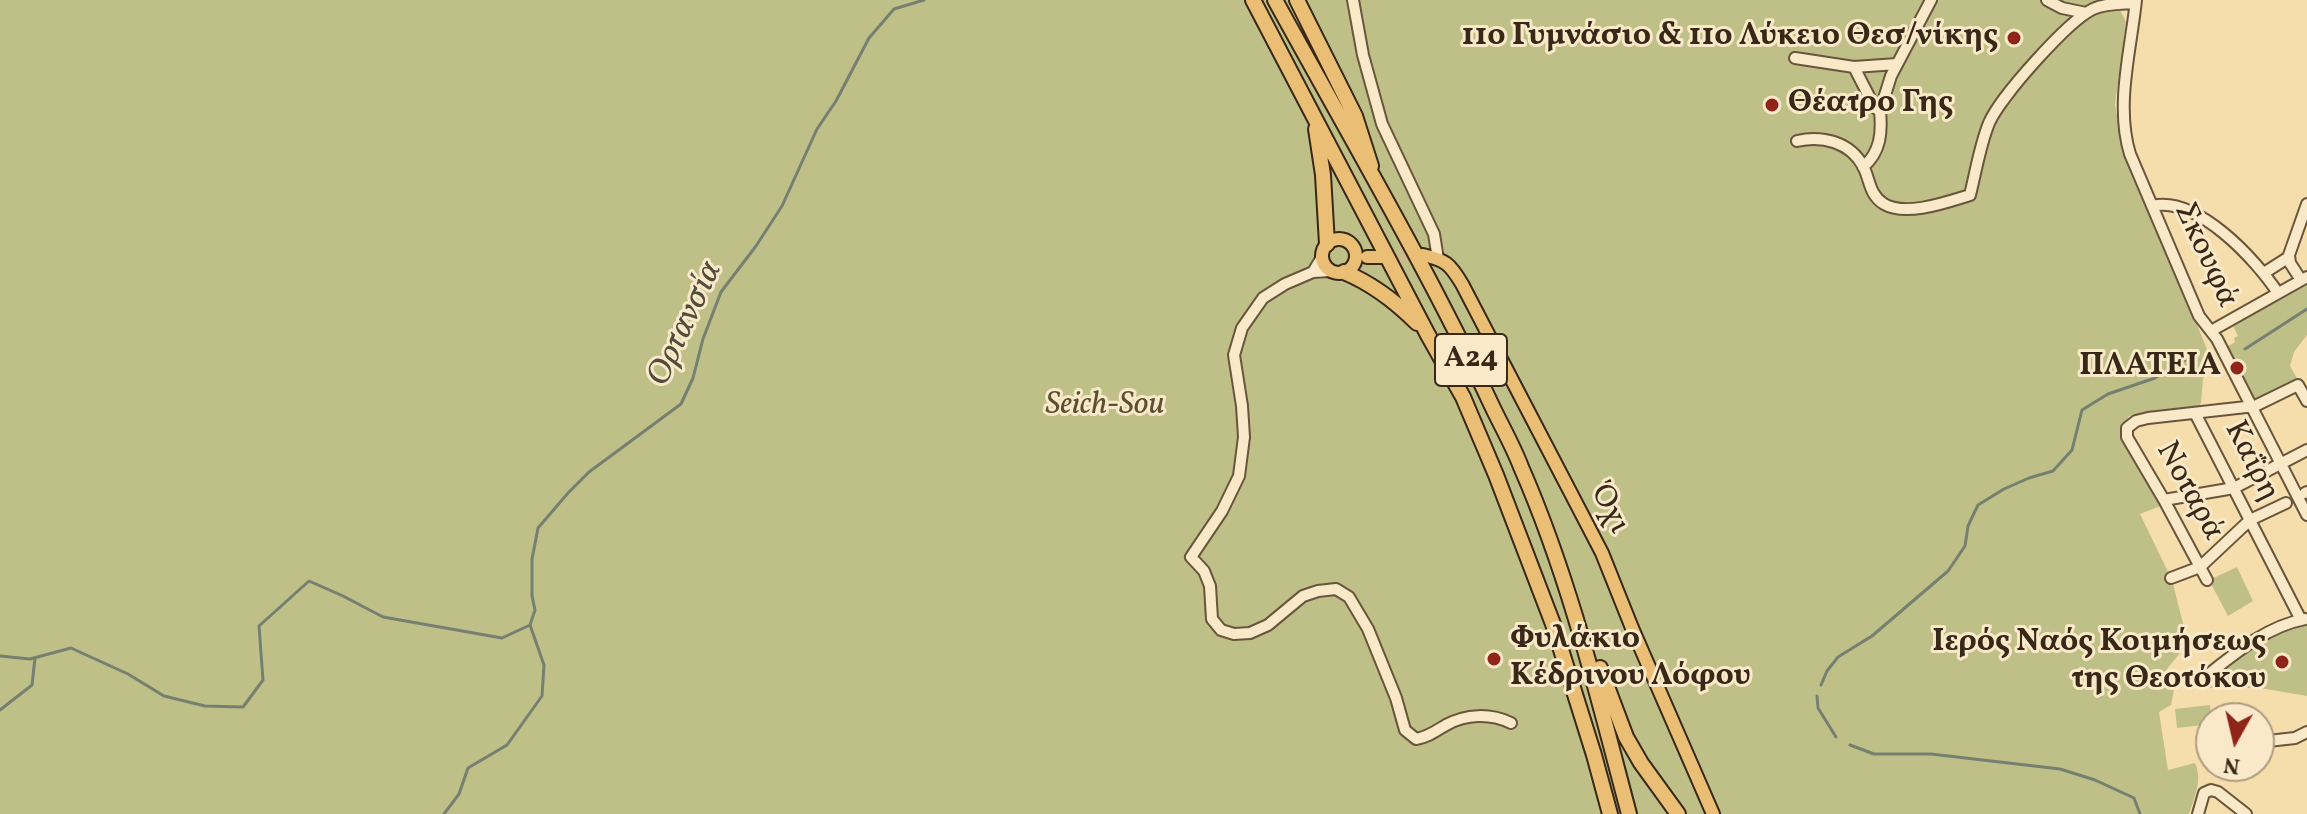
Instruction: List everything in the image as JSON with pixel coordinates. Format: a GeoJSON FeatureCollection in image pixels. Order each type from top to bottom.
{"type":"FeatureCollection","features":[{"type":"Feature","properties":{"kind":"highway","name":"Α24"},"geometry":{"type":"LineString","coordinates":[[1253,0],[1463,397],[1553,624],[1610,814]]}},
{"type":"Feature","properties":{"kind":"highway","name":"Α24"},"geometry":{"type":"LineString","coordinates":[[1275,0],[1467,352],[1521,465],[1579,625],[1629,814]]}},
{"type":"Feature","properties":{"kind":"highway"},"geometry":{"type":"LineString","coordinates":[[1297,0],[1343,88],[1364,137],[1374,178]]}},
{"type":"Feature","properties":{"kind":"highway"},"geometry":{"type":"LineString","coordinates":[[1314,117],[1323,175],[1325,250]]}},
{"type":"Feature","properties":{"kind":"highway"},"geometry":{"type":"LineString","coordinates":[[1343,269],[1395,300],[1428,335]]}},
{"type":"Feature","properties":{"kind":"highway"},"geometry":{"type":"LineString","coordinates":[[1553,549],[1572,580],[1613,708],[1626,737],[1678,814]]}},
{"type":"Feature","properties":{"kind":"main road"},"geometry":{"type":"LineString","coordinates":[[1367,257],[1340,238],[1325,250],[1324,263],[1343,269],[1367,257],[1382,257]]}},
{"type":"Feature","properties":{"kind":"main road"},"geometry":{"type":"LineString","coordinates":[[1343,269],[1357,259],[1355,248]]}},
{"type":"Feature","properties":{"kind":"main road"},"geometry":{"type":"LineString","coordinates":[[1423,255],[1438,259]]}},
{"type":"Feature","properties":{"kind":"main road","name":"Όχι"},"geometry":{"type":"LineString","coordinates":[[1438,259],[1451,266],[1462,284],[1602,553],[1713,814]]}},
{"type":"Feature","properties":{"kind":"street"},"geometry":{"type":"LineString","coordinates":[[1353,0],[1363,55],[1382,124],[1434,234],[1438,259]]}},
{"type":"Feature","properties":{"kind":"street"},"geometry":{"type":"LineString","coordinates":[[1863,167],[1871,160],[1880,141],[1880,111],[1889,80],[1931,0]]}},
{"type":"Feature","properties":{"kind":"street"},"geometry":{"type":"LineString","coordinates":[[2047,0],[2058,7],[2086,13]]}},
{"type":"Feature","properties":{"kind":"street"},"geometry":{"type":"LineString","coordinates":[[1797,141],[1814,138],[1834,142],[1849,150],[1863,167],[1876,197],[1886,205],[1918,208],[1970,195],[1990,122],[1999,106],[2057,38],[2086,13],[2102,5],[2136,1]]}},
{"type":"Feature","properties":{"kind":"street","name":"Σκουφά"},"geometry":{"type":"LineString","coordinates":[[2136,1],[2124,106],[2130,154],[2199,316],[2217,339],[2307,515]]}},
{"type":"Feature","properties":{"kind":"street"},"geometry":{"type":"LineString","coordinates":[[1795,58],[1854,67],[1897,64]]}},
{"type":"Feature","properties":{"kind":"street"},"geometry":{"type":"LineString","coordinates":[[1854,67],[1880,111]]}},
{"type":"Feature","properties":{"kind":"street"},"geometry":{"type":"LineString","coordinates":[[1364,137],[1382,124]]}},
{"type":"Feature","properties":{"kind":"street"},"geometry":{"type":"LineString","coordinates":[[2264,273],[2289,257],[2307,204]]}},
{"type":"Feature","properties":{"kind":"street"},"geometry":{"type":"LineString","coordinates":[[2152,206],[2176,207],[2207,221],[2239,246],[2278,293]]}},
{"type":"Feature","properties":{"kind":"street"},"geometry":{"type":"LineString","coordinates":[[1313,272],[1325,250]]}},
{"type":"Feature","properties":{"kind":"street"},"geometry":{"type":"LineString","coordinates":[[2211,331],[2304,279],[2289,257]]}},
{"type":"Feature","properties":{"kind":"street"},"geometry":{"type":"LineString","coordinates":[[1343,269],[1313,272],[1285,284],[1263,298],[1242,328],[1234,355],[1244,437],[1239,476],[1222,511],[1191,557],[1204,571],[1210,586],[1212,619],[1221,630],[1234,634],[1250,633],[1268,625],[1303,596],[1336,589],[1349,597],[1368,629],[1396,698],[1405,730],[1416,739],[1427,738],[1467,717],[1484,715],[1511,723]]}},
{"type":"Feature","properties":{"kind":"street"},"geometry":{"type":"LineString","coordinates":[[2195,413],[2252,407],[2298,385],[2307,401]]}},
{"type":"Feature","properties":{"kind":"street","name":"Νοταρά"},"geometry":{"type":"LineString","coordinates":[[2195,413],[2143,419],[2133,422],[2126,433],[2207,580]]}},
{"type":"Feature","properties":{"kind":"street","name":"Καΐρη"},"geometry":{"type":"LineString","coordinates":[[2195,413],[2304,619]]}},
{"type":"Feature","properties":{"kind":"street"},"geometry":{"type":"LineString","coordinates":[[2164,500],[2234,488],[2307,450]]}},
{"type":"Feature","properties":{"kind":"street"},"geometry":{"type":"LineString","coordinates":[[2171,578],[2200,567],[2250,520],[2286,503]]}},
{"type":"Feature","properties":{"kind":"street"},"geometry":{"type":"LineString","coordinates":[[2200,681],[2258,637],[2287,623],[2304,619]]}},
{"type":"Feature","properties":{"kind":"street"},"geometry":{"type":"LineString","coordinates":[[2275,740],[2305,736]]}},
{"type":"Feature","properties":{"kind":"street"},"geometry":{"type":"LineString","coordinates":[[2191,814],[2197,796],[2208,790],[2216,791],[2246,814]]}},
{"type":"Feature","properties":{"kind":"street"},"geometry":{"type":"LineString","coordinates":[[2198,814],[2203,794]]}},
{"type":"Feature","properties":{"kind":"green space","name":"Seich-Sou"},"geometry":{"type":"Polygon","coordinates":[[[0,0],[2115,0],[2126,22],[2115,105],[2121,138],[2211,359],[2203,379],[2198,407],[2129,416],[2121,436],[2163,505],[2140,514],[2172,580],[2188,643],[2163,674],[2174,689],[2171,705],[2159,712],[2168,770],[2195,763],[2197,789],[2189,814],[0,814],[0,0]]]}},
{"type":"Feature","properties":{"kind":"green space"},"geometry":{"type":"Polygon","coordinates":[[[2307,285],[2307,335],[2294,352],[2290,366],[2298,380],[2255,401],[2227,347],[2238,336],[2233,326],[2307,285]]]}},
{"type":"Feature","properties":{"kind":"green space"},"geometry":{"type":"Polygon","coordinates":[[[2237,567],[2253,601],[2228,616],[2209,580],[2237,567]]]}},
{"type":"Feature","properties":{"kind":"green space"},"geometry":{"type":"Polygon","coordinates":[[[2307,624],[2307,696],[2260,688],[2199,688],[2220,675],[2263,639],[2307,624]]]}},
{"type":"Feature","properties":{"kind":"green space"},"geometry":{"type":"Polygon","coordinates":[[[2195,707],[2195,726],[2177,728],[2175,709],[2195,707]]]}},
{"type":"Feature","properties":{"kind":"waterway","name":"Ορτανσία"},"geometry":{"type":"LineString","coordinates":[[0,656],[30,659],[71,648],[128,674],[164,696],[205,706],[243,707],[263,680],[259,626],[309,581],[383,617],[502,638],[530,625],[535,610],[532,559],[538,528],[589,472],[681,404],[693,378],[703,339],[721,292],[782,206],[817,129],[836,101],[869,38],[894,9],[924,0]]}},
{"type":"Feature","properties":{"kind":"waterway"},"geometry":{"type":"LineString","coordinates":[[2245,349],[2307,309]]}},
{"type":"Feature","properties":{"kind":"waterway"},"geometry":{"type":"LineString","coordinates":[[1821,685],[1838,657],[1872,636],[1948,571],[1965,546],[1968,526],[1978,505],[2004,489],[2053,471],[2072,450],[2082,410],[2108,394],[2155,378],[2185,360]]}},
{"type":"Feature","properties":{"kind":"waterway","name":"Ορτανσία"},"geometry":{"type":"LineString","coordinates":[[444,814],[459,794],[468,768],[507,745],[542,696],[544,665],[530,625]]}},
{"type":"Feature","properties":{"kind":"waterway","name":"Ορτανσία"},"geometry":{"type":"LineString","coordinates":[[0,710],[32,685],[35,658]]}},
{"type":"Feature","properties":{"kind":"waterway"},"geometry":{"type":"LineString","coordinates":[[1817,696],[1818,708],[1836,737]]}},
{"type":"Feature","properties":{"kind":"waterway"},"geometry":{"type":"LineString","coordinates":[[1850,745],[1874,754],[1931,754],[2060,769],[2095,780],[2134,798],[2140,814]]}},
{"type":"Feature","properties":{"kind":"tunnel"},"geometry":{"type":"LineString","coordinates":[[1382,257],[1423,255]]}},
{"type":"Feature","properties":{"kind":"place","name":"11ο Γυμνάσιο & 11ο Λύκειο Θεσ/νίκης"},"geometry":{"type":"Point","coordinates":[2014,38]}},
{"type":"Feature","properties":{"kind":"place","name":"Θέατρο Γης"},"geometry":{"type":"Point","coordinates":[1772,105]}},
{"type":"Feature","properties":{"kind":"place","name":"ΠΛΑΤΕΙΑ"},"geometry":{"type":"Point","coordinates":[2237,368]}},
{"type":"Feature","properties":{"kind":"place","name":"Φυλάκιο Κέδρινου Λόφου"},"geometry":{"type":"Point","coordinates":[1494,659]}},
{"type":"Feature","properties":{"kind":"place","name":"Ιερός Ναός Κοιμήσεως της Θεοτόκου"},"geometry":{"type":"Point","coordinates":[2282,662]}}]}
